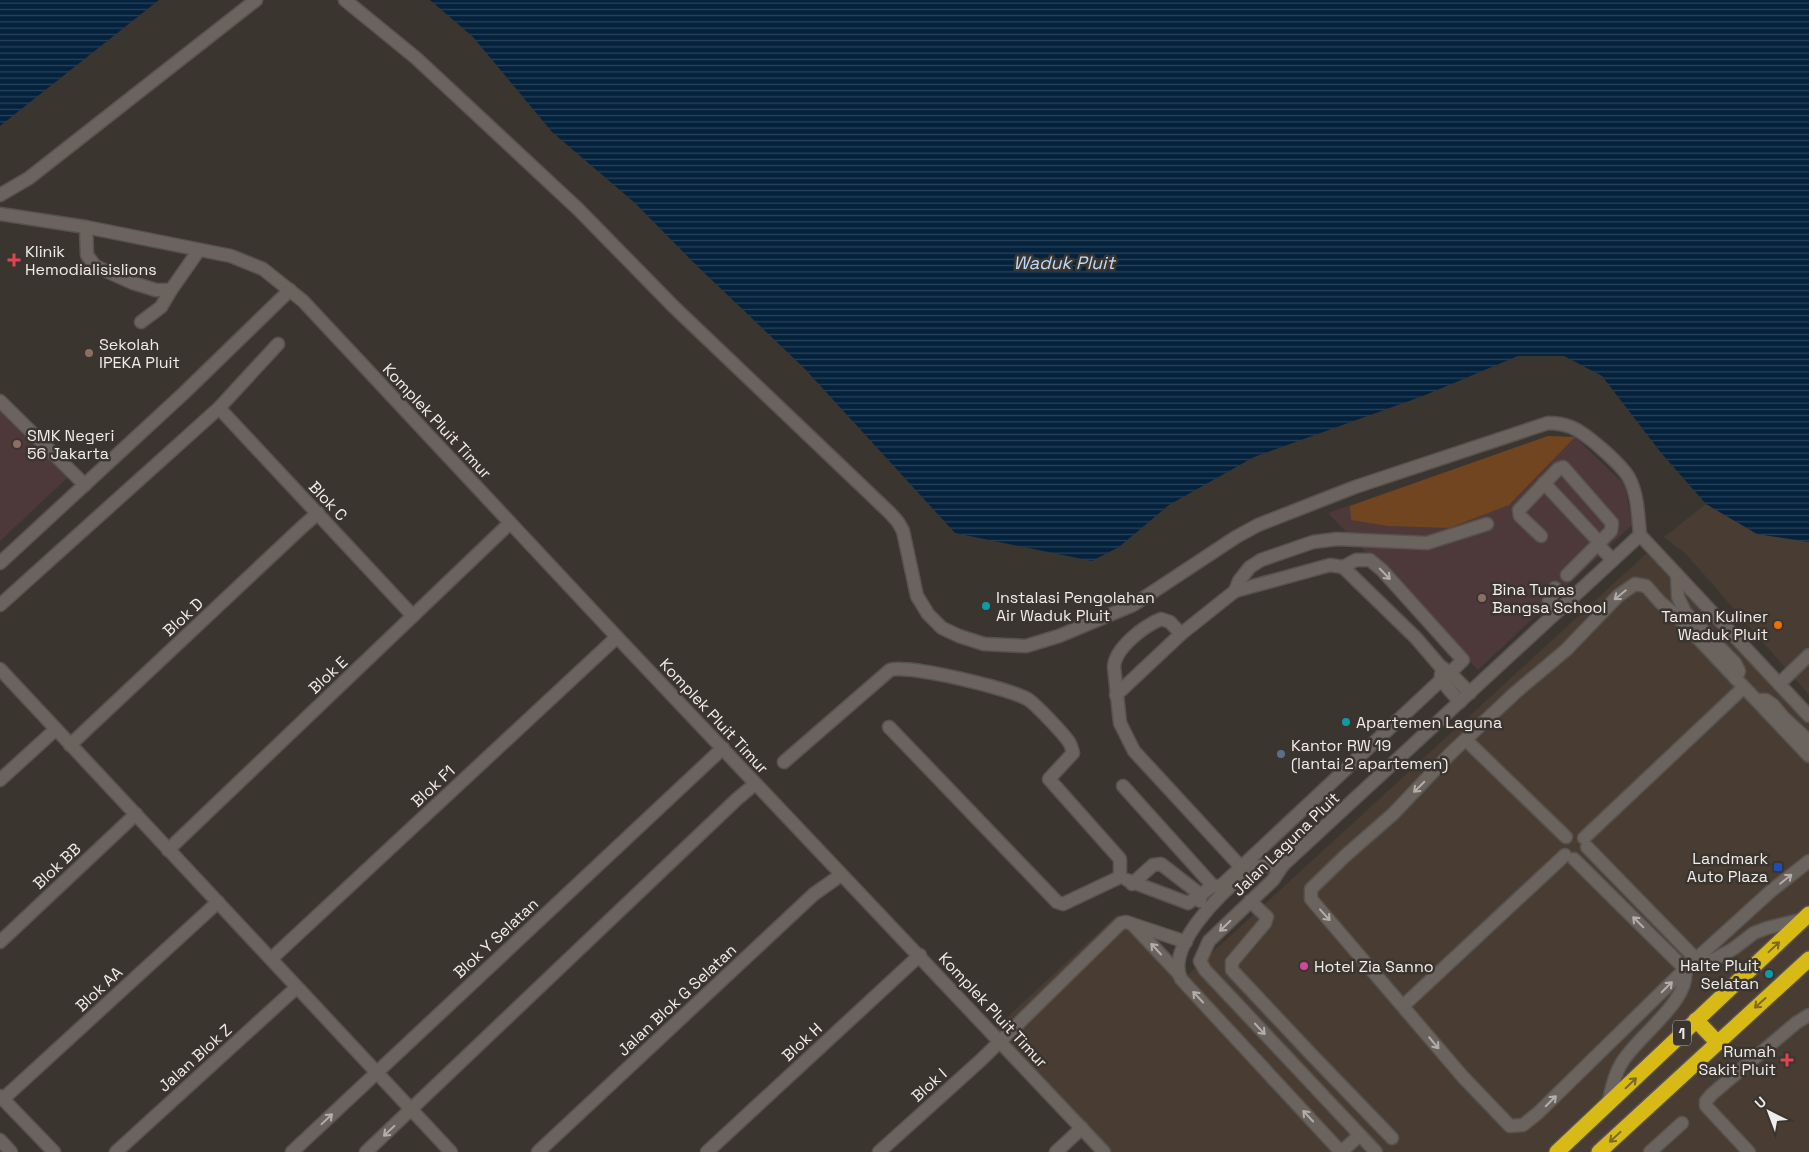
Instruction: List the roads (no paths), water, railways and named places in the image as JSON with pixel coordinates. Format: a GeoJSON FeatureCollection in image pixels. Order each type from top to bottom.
{"type":"FeatureCollection","features":[{"type":"Feature","properties":{"kind":"highway","name":"1"},"geometry":{"type":"LineString","coordinates":[[1557,1152],[1806,917]]}},
{"type":"Feature","properties":{"kind":"highway","name":"1"},"geometry":{"type":"LineString","coordinates":[[1599,1152],[1809,959]]}},
{"type":"Feature","properties":{"kind":"highway"},"geometry":{"type":"LineString","coordinates":[[1696,1020],[1717,1042]]}},
{"type":"Feature","properties":{"kind":"street"},"geometry":{"type":"LineString","coordinates":[[0,195],[29,178],[256,0]]}},
{"type":"Feature","properties":{"kind":"street"},"geometry":{"type":"LineString","coordinates":[[345,0],[416,58],[564,196],[674,307],[890,513],[898,522],[903,532],[918,596],[928,614],[942,628],[984,644],[1026,646],[1059,636],[1133,605],[1236,537],[1258,525],[1354,487],[1548,423],[1559,423],[1572,428],[1596,444],[1629,478],[1635,494],[1640,535],[1809,716]]}},
{"type":"Feature","properties":{"kind":"street","name":"Komplek Pluit Timur"},"geometry":{"type":"LineString","coordinates":[[0,214],[86,227],[231,256],[263,269],[290,290],[1104,1152]]}},
{"type":"Feature","properties":{"kind":"street"},"geometry":{"type":"LineString","coordinates":[[86,227],[87,256],[95,266],[133,283],[156,290],[171,290]]}},
{"type":"Feature","properties":{"kind":"street"},"geometry":{"type":"LineString","coordinates":[[141,322],[161,307],[199,250]]}},
{"type":"Feature","properties":{"kind":"street"},"geometry":{"type":"LineString","coordinates":[[0,563],[184,393],[290,290]]}},
{"type":"Feature","properties":{"kind":"street"},"geometry":{"type":"LineString","coordinates":[[0,605],[218,408],[278,344]]}},
{"type":"Feature","properties":{"kind":"street"},"geometry":{"type":"LineString","coordinates":[[0,401],[85,485]]}},
{"type":"Feature","properties":{"kind":"street","name":"Blok C"},"geometry":{"type":"LineString","coordinates":[[218,408],[413,616]]}},
{"type":"Feature","properties":{"kind":"street"},"geometry":{"type":"LineString","coordinates":[[1540,536],[1520,516],[1519,510],[1558,469],[1563,468],[1612,523],[1611,531],[1566,575]]}},
{"type":"Feature","properties":{"kind":"street"},"geometry":{"type":"LineString","coordinates":[[1544,483],[1600,543],[1601,548],[1613,560]]}},
{"type":"Feature","properties":{"kind":"street","name":"Blok D"},"geometry":{"type":"LineString","coordinates":[[70,745],[318,514]]}},
{"type":"Feature","properties":{"kind":"street","name":"Blok E"},"geometry":{"type":"LineString","coordinates":[[168,850],[510,523]]}},
{"type":"Feature","properties":{"kind":"street"},"geometry":{"type":"LineString","coordinates":[[1235,591],[1239,581],[1250,567],[1261,560],[1313,542],[1351,539],[1427,543],[1487,524]]}},
{"type":"Feature","properties":{"kind":"street","name":"Jalan Laguna Pluit"},"geometry":{"type":"LineString","coordinates":[[1360,1135],[1215,981],[1200,961],[1204,949],[1273,880],[1283,865],[1640,535]]}},
{"type":"Feature","properties":{"kind":"street"},"geometry":{"type":"LineString","coordinates":[[1351,539],[1357,546],[1356,560]]}},
{"type":"Feature","properties":{"kind":"street"},"geometry":{"type":"LineString","coordinates":[[1370,560],[1372,548],[1379,541]]}},
{"type":"Feature","properties":{"kind":"street"},"geometry":{"type":"LineString","coordinates":[[1188,903],[1213,886],[1221,886],[1444,673],[1463,660],[1417,608],[1370,560],[1356,560],[1343,567]]}},
{"type":"Feature","properties":{"kind":"street"},"geometry":{"type":"LineString","coordinates":[[1580,562],[1594,577]]}},
{"type":"Feature","properties":{"kind":"street"},"geometry":{"type":"LineString","coordinates":[[1116,695],[1181,634],[1235,591],[1330,565],[1343,567],[1416,638],[1444,673],[1460,702]]}},
{"type":"Feature","properties":{"kind":"street"},"geometry":{"type":"LineString","coordinates":[[1403,1006],[1570,857],[1580,857],[1585,853],[1586,842],[1740,683],[1739,670],[1735,663],[1685,612],[1678,597],[1677,575]]}},
{"type":"Feature","properties":{"kind":"street"},"geometry":{"type":"LineString","coordinates":[[1809,756],[1646,586],[1635,584],[1618,596],[1566,650],[1532,677],[1451,753],[1393,814],[1310,889],[1311,899],[1463,1077],[1510,1126],[1523,1125],[1538,1113],[1685,969],[1771,892],[1809,861]]}},
{"type":"Feature","properties":{"kind":"street"},"geometry":{"type":"LineString","coordinates":[[1555,588],[1548,601],[1556,612]]}},
{"type":"Feature","properties":{"kind":"street"},"geometry":{"type":"LineString","coordinates":[[1181,634],[1170,622],[1161,619],[1156,621],[1125,645],[1114,662],[1116,695],[1122,728],[1134,752],[1241,867]]}},
{"type":"Feature","properties":{"kind":"street","name":"Blok F1"},"geometry":{"type":"LineString","coordinates":[[271,959],[617,637]]}},
{"type":"Feature","properties":{"kind":"street"},"geometry":{"type":"LineString","coordinates":[[1779,684],[1809,655]]}},
{"type":"Feature","properties":{"kind":"street"},"geometry":{"type":"LineString","coordinates":[[784,762],[890,670],[899,668],[926,672],[988,686],[1028,700],[1070,743],[1073,752],[1049,779],[1120,859],[1120,876]]}},
{"type":"Feature","properties":{"kind":"street"},"geometry":{"type":"LineString","coordinates":[[0,669],[451,1152]]}},
{"type":"Feature","properties":{"kind":"street"},"geometry":{"type":"LineString","coordinates":[[1444,673],[1470,693]]}},
{"type":"Feature","properties":{"kind":"street"},"geometry":{"type":"LineString","coordinates":[[1757,700],[1766,700],[1773,704],[1784,718],[1809,741]]}},
{"type":"Feature","properties":{"kind":"street"},"geometry":{"type":"LineString","coordinates":[[889,727],[1057,902],[1063,904],[1120,876]]}},
{"type":"Feature","properties":{"kind":"street"},"geometry":{"type":"LineString","coordinates":[[0,780],[56,729]]}},
{"type":"Feature","properties":{"kind":"street"},"geometry":{"type":"LineString","coordinates":[[1466,740],[1566,837]]}},
{"type":"Feature","properties":{"kind":"street","name":"Blok Y Selatan"},"geometry":{"type":"LineString","coordinates":[[292,1152],[723,748]]}},
{"type":"Feature","properties":{"kind":"street"},"geometry":{"type":"LineString","coordinates":[[366,1152],[723,812],[755,784]]}},
{"type":"Feature","properties":{"kind":"street"},"geometry":{"type":"LineString","coordinates":[[1123,786],[1213,886]]}},
{"type":"Feature","properties":{"kind":"street","name":"Blok BB"},"geometry":{"type":"LineString","coordinates":[[0,942],[136,814]]}},
{"type":"Feature","properties":{"kind":"street"},"geometry":{"type":"LineString","coordinates":[[1608,1105],[1620,1064],[1634,1045],[1663,1017],[1671,1006],[1686,977],[1685,969],[1562,849],[1566,837],[1575,834],[1586,842],[1696,959],[1711,961],[1733,949],[1754,933],[1806,917]]}},
{"type":"Feature","properties":{"kind":"street"},"geometry":{"type":"LineString","coordinates":[[1132,884],[1153,865],[1161,864],[1200,895]]}},
{"type":"Feature","properties":{"kind":"street"},"geometry":{"type":"LineString","coordinates":[[1179,974],[1181,955],[1196,922],[1232,884],[1254,868],[1283,865]]}},
{"type":"Feature","properties":{"kind":"street","name":"Jalan Blok G Selatan"},"geometry":{"type":"LineString","coordinates":[[538,1152],[814,894],[841,875]]}},
{"type":"Feature","properties":{"kind":"street"},"geometry":{"type":"LineString","coordinates":[[1120,876],[1132,884],[1188,903],[1196,922]]}},
{"type":"Feature","properties":{"kind":"street"},"geometry":{"type":"LineString","coordinates":[[1196,922],[1200,895]]}},
{"type":"Feature","properties":{"kind":"street"},"geometry":{"type":"LineString","coordinates":[[1250,901],[1267,917],[1265,923],[1232,962],[1232,970],[1392,1138]]}},
{"type":"Feature","properties":{"kind":"street","name":"Blok AA"},"geometry":{"type":"LineString","coordinates":[[2,1098],[218,902]]}},
{"type":"Feature","properties":{"kind":"street","name":"Blok I"},"geometry":{"type":"LineString","coordinates":[[879,1152],[1000,1041],[1121,923],[1133,924]]}},
{"type":"Feature","properties":{"kind":"street"},"geometry":{"type":"LineString","coordinates":[[1133,924],[1186,942]]}},
{"type":"Feature","properties":{"kind":"street"},"geometry":{"type":"LineString","coordinates":[[1133,924],[1179,974],[1181,979],[1341,1152],[1360,1135],[1376,1152]]}},
{"type":"Feature","properties":{"kind":"street","name":"Blok H"},"geometry":{"type":"LineString","coordinates":[[707,1152],[920,956]]}},
{"type":"Feature","properties":{"kind":"street","name":"Jalan Blok Z"},"geometry":{"type":"LineString","coordinates":[[116,1152],[296,988]]}},
{"type":"Feature","properties":{"kind":"street"},"geometry":{"type":"LineString","coordinates":[[1749,1152],[1706,1106],[1706,1101],[1788,1029],[1809,1014]]}},
{"type":"Feature","properties":{"kind":"street"},"geometry":{"type":"LineString","coordinates":[[2,1098],[54,1152]]}},
{"type":"Feature","properties":{"kind":"street"},"geometry":{"type":"LineString","coordinates":[[1650,1152],[1682,1123]]}},
{"type":"Feature","properties":{"kind":"street"},"geometry":{"type":"LineString","coordinates":[[1056,1152],[1082,1128]]}},
{"type":"Feature","properties":{"kind":"street"},"geometry":{"type":"LineString","coordinates":[[0,1140],[11,1152]]}},
{"type":"Feature","properties":{"kind":"water"},"geometry":{"type":"Polygon","coordinates":[[[0,0],[159,0],[0,126],[0,0]]]}},
{"type":"Feature","properties":{"kind":"water","name":"Waduk Pluit"},"geometry":{"type":"Polygon","coordinates":[[[430,0],[1809,0],[1809,542],[1757,534],[1706,504],[1662,454],[1602,376],[1564,356],[1518,356],[1423,396],[1254,457],[1169,505],[1119,547],[1092,561],[955,533],[804,368],[696,265],[635,203],[552,132],[473,37],[430,0]]]}},
{"type":"Feature","properties":{"kind":"place","name":"Klinik Hemodialisislions"},"geometry":{"type":"Point","coordinates":[14,260]}},
{"type":"Feature","properties":{"kind":"place","name":"Sekolah IPEKA Pluit"},"geometry":{"type":"Point","coordinates":[89,353]}},
{"type":"Feature","properties":{"kind":"place","name":"SMK Negeri 56 Jakarta"},"geometry":{"type":"Point","coordinates":[17,444]}},
{"type":"Feature","properties":{"kind":"place","name":"Bina Tunas Bangsa School"},"geometry":{"type":"Point","coordinates":[1482,598]}},
{"type":"Feature","properties":{"kind":"place","name":"Instalasi Pengolahan Air Waduk Pluit"},"geometry":{"type":"Point","coordinates":[986,606]}},
{"type":"Feature","properties":{"kind":"place","name":"Taman Kuliner Waduk Pluit"},"geometry":{"type":"Point","coordinates":[1778,625]}},
{"type":"Feature","properties":{"kind":"place","name":"Apartemen Laguna"},"geometry":{"type":"Point","coordinates":[1346,722]}},
{"type":"Feature","properties":{"kind":"place","name":"Kantor RW 19 (lantai 2 apartemen)"},"geometry":{"type":"Point","coordinates":[1281,754]}},
{"type":"Feature","properties":{"kind":"place","name":"Landmark Auto Plaza"},"geometry":{"type":"Point","coordinates":[1778,867]}},
{"type":"Feature","properties":{"kind":"place","name":"Hotel Zia Sanno"},"geometry":{"type":"Point","coordinates":[1304,966]}},
{"type":"Feature","properties":{"kind":"place","name":"Halte Pluit Selatan"},"geometry":{"type":"Point","coordinates":[1769,974]}},
{"type":"Feature","properties":{"kind":"place","name":"Rumah Sakit Pluit"},"geometry":{"type":"Point","coordinates":[1787,1060]}}]}
